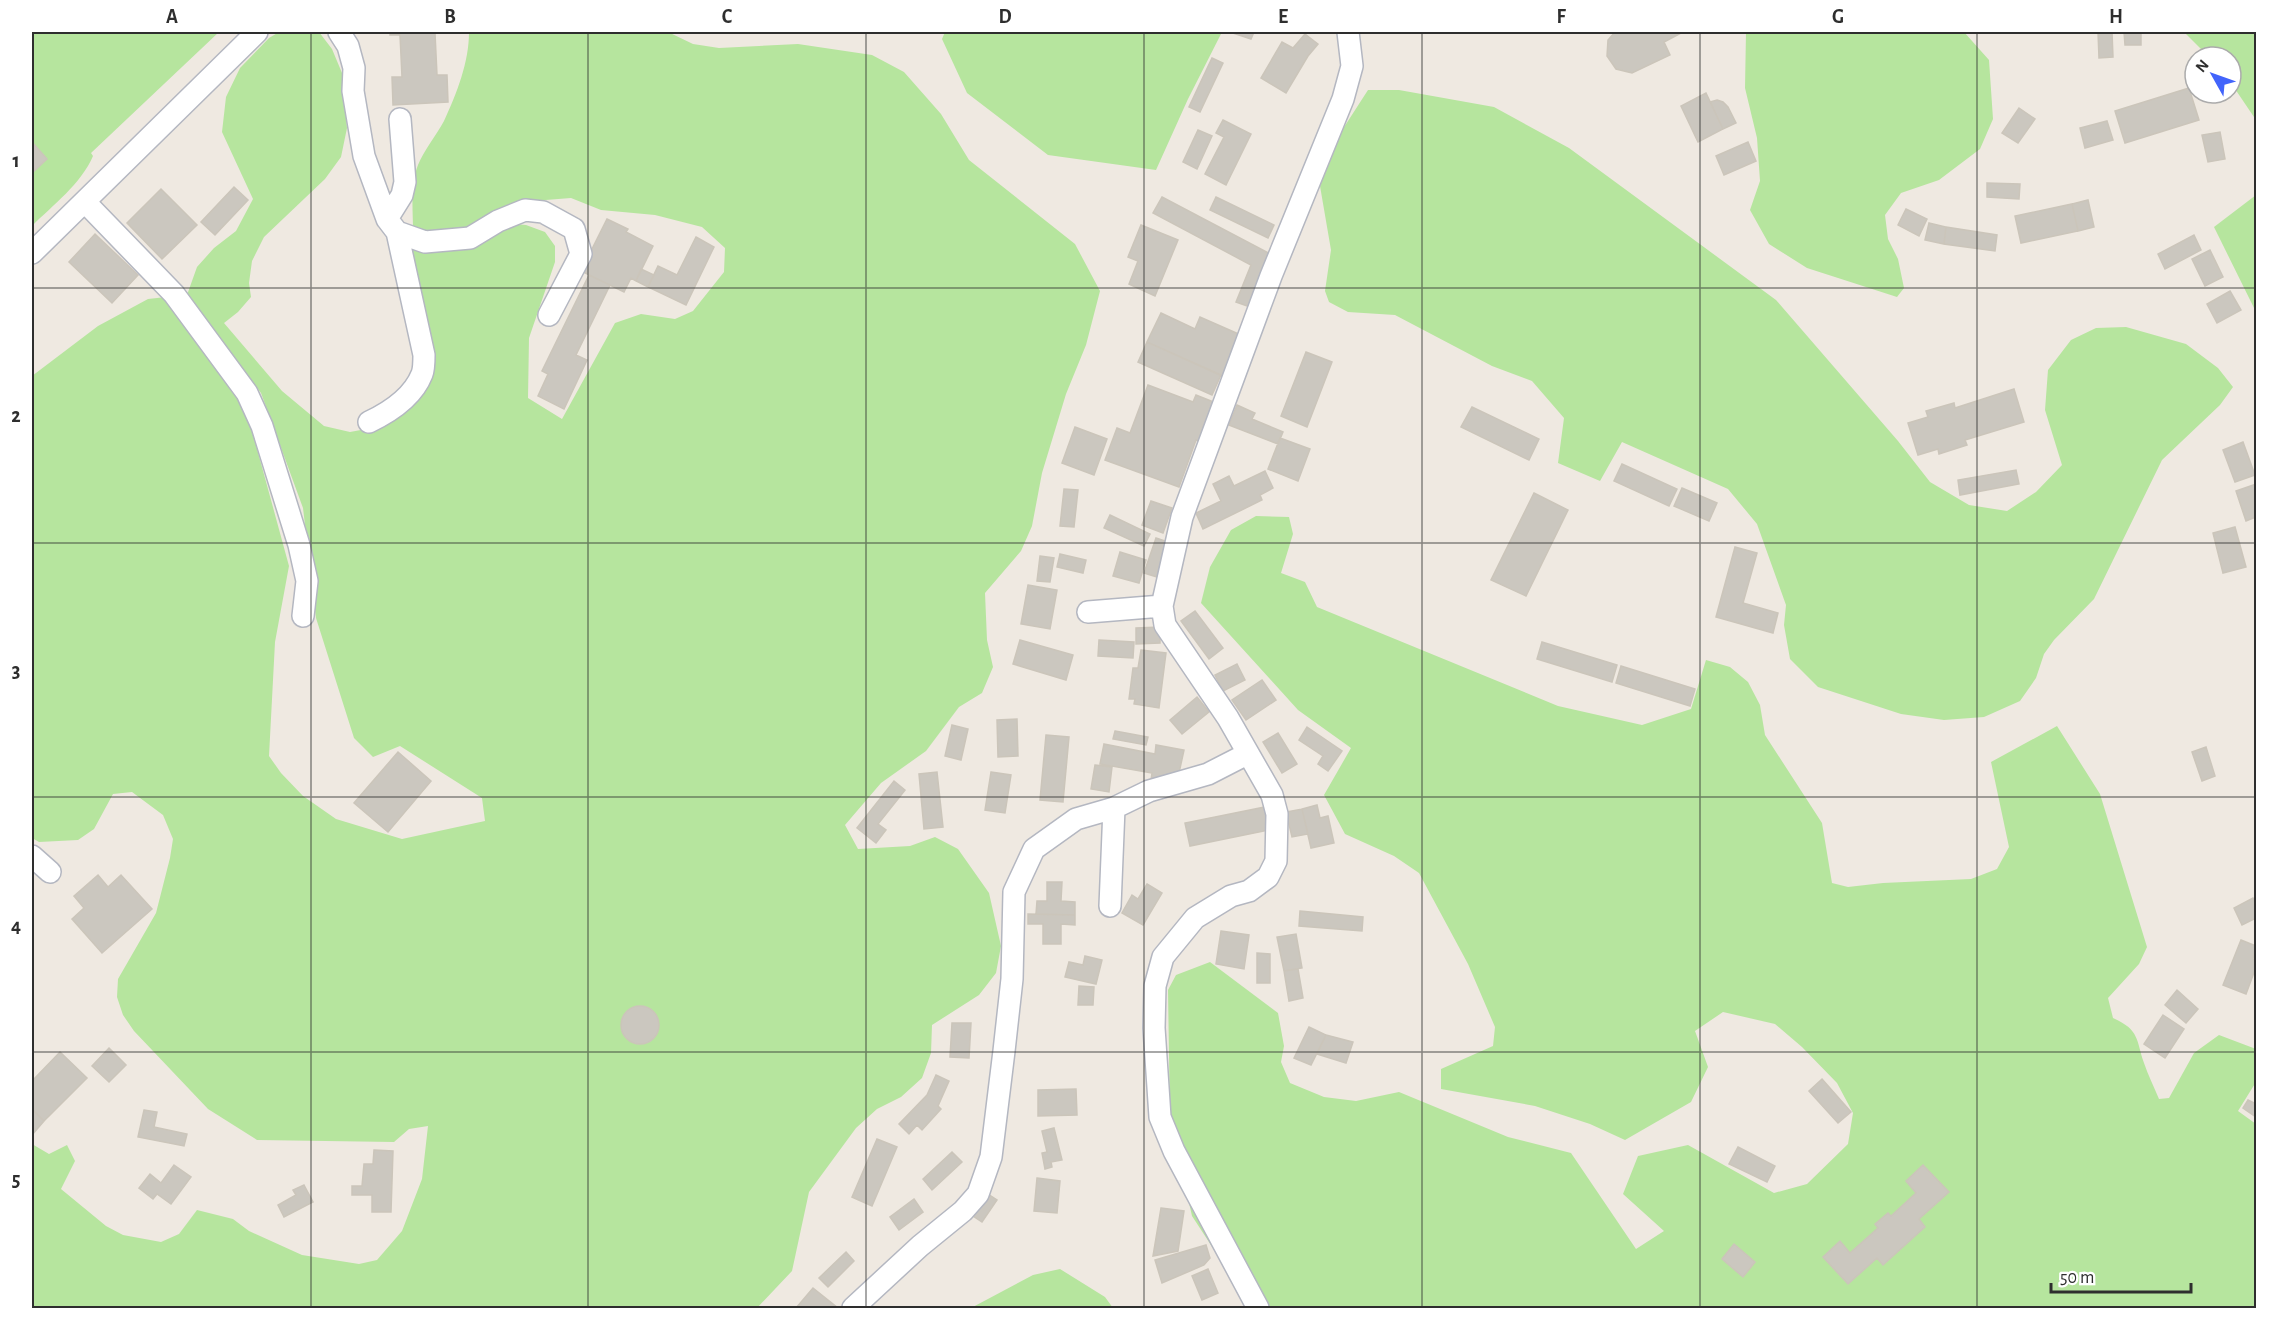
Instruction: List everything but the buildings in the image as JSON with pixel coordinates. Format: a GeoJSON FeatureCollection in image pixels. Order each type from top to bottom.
{"type":"FeatureCollection","features":[{"type":"Feature","properties":{"kind":"street"},"geometry":{"type":"LineString","coordinates":[[32,253],[257,32]]}},
{"type":"Feature","properties":{"kind":"street"},"geometry":{"type":"LineString","coordinates":[[339,32],[348,46],[354,68],[353,91],[364,156],[392,226],[424,355],[423,373],[405,398],[389,412],[369,422]]}},
{"type":"Feature","properties":{"kind":"street"},"geometry":{"type":"LineString","coordinates":[[1258,1308],[1174,1151],[1160,1117],[1154,1028],[1155,986],[1163,957],[1195,918],[1231,896],[1249,891],[1268,877],[1276,861],[1277,814],[1272,795],[1228,718],[1165,625],[1162,606],[1182,517],[1271,276],[1343,99],[1352,66],[1348,32]]}},
{"type":"Feature","properties":{"kind":"street"},"geometry":{"type":"LineString","coordinates":[[392,226],[405,182],[400,119]]}},
{"type":"Feature","properties":{"kind":"street"},"geometry":{"type":"LineString","coordinates":[[85,202],[174,294],[247,393],[262,426],[299,544],[307,581],[303,616]]}},
{"type":"Feature","properties":{"kind":"street"},"geometry":{"type":"LineString","coordinates":[[392,226],[425,242],[470,238],[498,221],[525,210],[543,212],[574,229],[581,254],[549,315]]}},
{"type":"Feature","properties":{"kind":"street"},"geometry":{"type":"LineString","coordinates":[[1088,612],[1162,606]]}},
{"type":"Feature","properties":{"kind":"street"},"geometry":{"type":"LineString","coordinates":[[853,1308],[920,1246],[963,1211],[978,1194],[991,1157],[1012,979],[1014,892],[1034,849],[1076,819],[1114,808],[1149,791],[1208,774],[1247,754]]}},
{"type":"Feature","properties":{"kind":"street"},"geometry":{"type":"LineString","coordinates":[[1110,906],[1114,808]]}},
{"type":"Feature","properties":{"kind":"street"},"geometry":{"type":"LineString","coordinates":[[32,856],[50,872]]}},
{"type":"Feature","properties":{"kind":"green space"},"geometry":{"type":"Polygon","coordinates":[[[32,32],[219,32],[91,153],[93,156],[81,176],[66,194],[32,226],[32,32]]]}},
{"type":"Feature","properties":{"kind":"green space"},"geometry":{"type":"Polygon","coordinates":[[[279,32],[319,32],[332,49],[342,73],[347,128],[341,157],[325,179],[264,237],[252,261],[249,283],[251,297],[224,323],[282,391],[324,426],[350,432],[377,427],[418,394],[408,245],[468,248],[514,224],[526,225],[545,232],[555,246],[555,262],[529,338],[528,398],[562,419],[615,323],[641,314],[675,319],[693,311],[724,272],[725,248],[702,227],[655,215],[601,210],[571,198],[520,202],[465,231],[438,234],[413,230],[412,198],[415,173],[423,154],[444,121],[458,88],[465,66],[469,32],[668,32],[693,44],[719,48],[798,44],[872,55],[904,72],[941,114],[969,160],[1075,244],[1100,291],[1086,345],[1066,394],[1042,473],[1032,526],[1021,551],[985,593],[987,640],[993,667],[982,693],[959,707],[926,751],[881,783],[845,825],[858,849],[910,846],[935,837],[958,849],[989,893],[1001,946],[996,973],[979,995],[932,1025],[931,1053],[922,1078],[901,1097],[877,1109],[856,1128],[809,1192],[792,1271],[757,1308],[32,1308],[32,1144],[49,1154],[67,1145],[75,1161],[61,1189],[106,1226],[123,1235],[161,1242],[179,1234],[197,1210],[233,1219],[249,1231],[302,1255],[359,1264],[377,1260],[402,1231],[422,1179],[428,1126],[409,1129],[394,1142],[257,1140],[208,1109],[134,1031],[123,1015],[117,997],[118,979],[156,913],[173,839],[163,815],[132,792],[113,794],[94,829],[78,840],[39,842],[32,838],[32,376],[98,326],[148,299],[166,297],[247,412],[289,566],[275,642],[269,756],[281,773],[303,796],[336,819],[402,839],[485,821],[482,798],[400,746],[373,757],[354,738],[316,618],[303,508],[261,393],[187,295],[197,267],[214,248],[236,231],[253,199],[222,132],[226,97],[240,68],[269,38],[279,32]]]}},
{"type":"Feature","properties":{"kind":"green space"},"geometry":{"type":"Polygon","coordinates":[[[945,32],[1222,32],[1156,170],[1048,155],[967,93],[942,39],[945,32]]]}},
{"type":"Feature","properties":{"kind":"green space"},"geometry":{"type":"Polygon","coordinates":[[[1746,32],[1964,32],[1989,60],[1993,119],[1980,149],[1939,180],[1901,193],[1885,215],[1888,239],[1898,259],[1904,288],[1897,297],[1807,268],[1769,244],[1750,210],[1760,181],[1757,138],[1745,88],[1746,32]]]}},
{"type":"Feature","properties":{"kind":"green space"},"geometry":{"type":"Polygon","coordinates":[[[2180,32],[2256,32],[2256,120],[2243,101],[2243,45],[2197,45],[2186,34],[2180,32]]]}},
{"type":"Feature","properties":{"kind":"green space"},"geometry":{"type":"Polygon","coordinates":[[[1368,90],[1399,90],[1494,107],[1569,148],[1776,300],[1898,441],[1930,482],[1969,505],[2007,511],[2036,492],[2062,465],[2045,410],[2048,370],[2071,340],[2096,328],[2126,327],[2186,344],[2218,368],[2233,387],[2220,405],[2162,460],[2094,599],[2054,640],[2044,654],[2036,678],[2020,701],[1984,717],[1944,720],[1901,714],[1818,687],[1790,659],[1784,625],[1786,605],[1757,524],[1728,489],[1622,442],[1600,481],[1558,463],[1564,418],[1532,381],[1492,366],[1395,315],[1348,312],[1329,302],[1325,291],[1331,250],[1320,186],[1337,138],[1368,90]]]}},
{"type":"Feature","properties":{"kind":"green space"},"geometry":{"type":"Polygon","coordinates":[[[2256,195],[2256,312],[2214,227],[2256,195]]]}},
{"type":"Feature","properties":{"kind":"green space"},"geometry":{"type":"Polygon","coordinates":[[[1256,516],[1289,517],[1293,534],[1281,573],[1305,582],[1317,607],[1558,706],[1642,725],[1691,709],[1706,660],[1730,667],[1748,682],[1760,705],[1765,735],[1822,823],[1832,883],[1848,887],[1971,879],[1997,869],[2009,847],[1991,762],[2057,726],[2100,794],[2147,947],[2139,964],[2108,998],[2113,1018],[2122,1022],[2136,1036],[2159,1099],[2169,1098],[2194,1053],[2219,1035],[2256,1049],[2256,1082],[2238,1111],[2256,1124],[2256,1308],[1252,1308],[1192,1216],[1170,1119],[1168,990],[1176,975],[1210,962],[1278,1013],[1284,1046],[1281,1062],[1290,1083],[1324,1097],[1356,1101],[1399,1092],[1508,1137],[1571,1153],[1636,1249],[1664,1231],[1623,1194],[1638,1156],[1688,1145],[1774,1193],[1807,1184],[1848,1144],[1853,1113],[1837,1083],[1802,1047],[1775,1024],[1723,1012],[1695,1031],[1708,1067],[1691,1102],[1625,1140],[1590,1124],[1535,1106],[1441,1089],[1441,1069],[1493,1046],[1495,1027],[1468,964],[1419,873],[1394,856],[1345,834],[1324,795],[1351,748],[1298,710],[1201,603],[1210,567],[1231,530],[1256,516]]]}},
{"type":"Feature","properties":{"kind":"green space"},"geometry":{"type":"Polygon","coordinates":[[[1060,1269],[1105,1297],[1113,1308],[971,1308],[1033,1275],[1060,1269]]]}}]}
